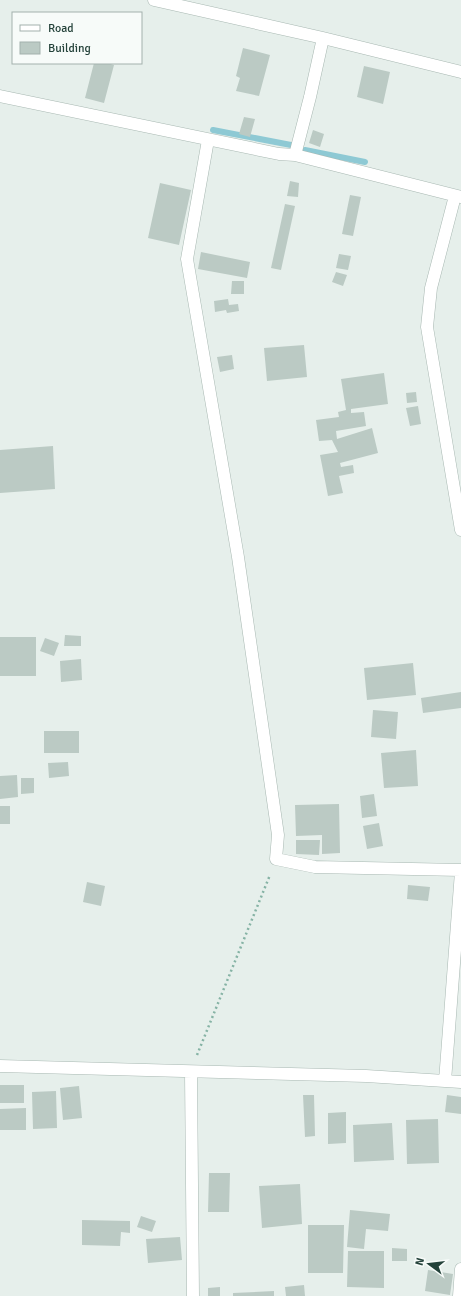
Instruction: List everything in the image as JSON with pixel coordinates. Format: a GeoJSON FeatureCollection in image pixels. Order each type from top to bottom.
{"type":"FeatureCollection","features":[{"type":"Feature","properties":{"kind":"street"},"geometry":{"type":"LineString","coordinates":[[154,0],[323,38],[461,72]]}},
{"type":"Feature","properties":{"kind":"street"},"geometry":{"type":"LineString","coordinates":[[295,155],[323,38]]}},
{"type":"Feature","properties":{"kind":"street"},"geometry":{"type":"LineString","coordinates":[[0,96],[208,140],[279,154],[295,155],[458,196],[432,288],[427,327],[461,530]]}},
{"type":"Feature","properties":{"kind":"street"},"geometry":{"type":"LineString","coordinates":[[208,140],[187,259],[238,557],[278,835],[276,859],[315,867],[461,871],[445,1082]]}},
{"type":"Feature","properties":{"kind":"street"},"geometry":{"type":"LineString","coordinates":[[0,1066],[190,1073],[366,1076],[461,1082]]}},
{"type":"Feature","properties":{"kind":"street"},"geometry":{"type":"LineString","coordinates":[[190,1073],[193,1296]]}},
{"type":"Feature","properties":{"kind":"street"},"geometry":{"type":"LineString","coordinates":[[459,1296],[461,1269]]}},
{"type":"Feature","properties":{"kind":"path"},"geometry":{"type":"LineString","coordinates":[[190,1073],[276,859]]}},
{"type":"Feature","properties":{"kind":"building"},"geometry":{"type":"Polygon","coordinates":[[[243,48],[270,55],[259,96],[236,91],[240,78],[236,76],[243,48]]]}},
{"type":"Feature","properties":{"kind":"building"},"geometry":{"type":"Polygon","coordinates":[[[94,64],[114,65],[104,103],[85,98],[94,64]]]}},
{"type":"Feature","properties":{"kind":"building"},"geometry":{"type":"Polygon","coordinates":[[[364,66],[390,72],[383,104],[357,97],[364,66]]]}},
{"type":"Feature","properties":{"kind":"building"},"geometry":{"type":"Polygon","coordinates":[[[244,117],[255,119],[250,137],[239,134],[244,117]]]}},
{"type":"Feature","properties":{"kind":"building"},"geometry":{"type":"Polygon","coordinates":[[[313,130],[324,134],[320,147],[309,143],[313,130]]]}},
{"type":"Feature","properties":{"kind":"building"},"geometry":{"type":"Polygon","coordinates":[[[290,181],[299,183],[298,197],[287,196],[290,181]]]}},
{"type":"Feature","properties":{"kind":"building"},"geometry":{"type":"Polygon","coordinates":[[[160,183],[191,190],[179,245],[148,238],[160,183]]]}},
{"type":"Feature","properties":{"kind":"building"},"geometry":{"type":"Polygon","coordinates":[[[350,195],[361,197],[353,236],[342,234],[350,195]]]}},
{"type":"Feature","properties":{"kind":"building"},"geometry":{"type":"Polygon","coordinates":[[[285,204],[295,206],[281,270],[271,268],[285,204]]]}},
{"type":"Feature","properties":{"kind":"building"},"geometry":{"type":"Polygon","coordinates":[[[201,252],[250,262],[247,278],[198,269],[201,252]]]}},
{"type":"Feature","properties":{"kind":"building"},"geometry":{"type":"Polygon","coordinates":[[[339,254],[351,256],[348,270],[336,268],[339,254]]]}},
{"type":"Feature","properties":{"kind":"building"},"geometry":{"type":"Polygon","coordinates":[[[336,272],[347,275],[343,286],[332,282],[336,272]]]}},
{"type":"Feature","properties":{"kind":"building"},"geometry":{"type":"Polygon","coordinates":[[[232,281],[244,281],[244,294],[231,294],[232,281]]]}},
{"type":"Feature","properties":{"kind":"building"},"geometry":{"type":"Polygon","coordinates":[[[228,299],[229,305],[238,304],[239,311],[227,313],[226,310],[215,312],[214,301],[228,299]]]}},
{"type":"Feature","properties":{"kind":"building"},"geometry":{"type":"Polygon","coordinates":[[[304,345],[307,377],[267,381],[264,348],[304,345]]]}},
{"type":"Feature","properties":{"kind":"building"},"geometry":{"type":"Polygon","coordinates":[[[232,355],[234,369],[220,372],[217,357],[232,355]]]}},
{"type":"Feature","properties":{"kind":"building"},"geometry":{"type":"Polygon","coordinates":[[[384,373],[388,404],[351,409],[351,413],[364,412],[366,426],[336,431],[337,439],[372,428],[378,453],[340,463],[341,467],[353,465],[354,473],[339,476],[343,493],[328,496],[320,455],[338,452],[332,440],[319,441],[316,420],[339,417],[338,412],[346,410],[341,379],[384,373]]]}},
{"type":"Feature","properties":{"kind":"building"},"geometry":{"type":"Polygon","coordinates":[[[416,392],[417,402],[407,403],[406,393],[416,392]]]}},
{"type":"Feature","properties":{"kind":"building"},"geometry":{"type":"Polygon","coordinates":[[[418,406],[421,424],[410,426],[406,408],[418,406]]]}},
{"type":"Feature","properties":{"kind":"building"},"geometry":{"type":"Polygon","coordinates":[[[53,446],[55,489],[0,493],[0,450],[53,446]]]}},
{"type":"Feature","properties":{"kind":"building"},"geometry":{"type":"Polygon","coordinates":[[[65,635],[81,636],[81,646],[64,646],[65,635]]]}},
{"type":"Feature","properties":{"kind":"building"},"geometry":{"type":"Polygon","coordinates":[[[0,637],[36,637],[36,676],[0,676],[0,637]]]}},
{"type":"Feature","properties":{"kind":"building"},"geometry":{"type":"Polygon","coordinates":[[[45,638],[59,643],[54,656],[40,651],[45,638]]]}},
{"type":"Feature","properties":{"kind":"building"},"geometry":{"type":"Polygon","coordinates":[[[81,659],[82,680],[61,682],[60,661],[81,659]]]}},
{"type":"Feature","properties":{"kind":"building"},"geometry":{"type":"Polygon","coordinates":[[[413,663],[416,695],[367,700],[364,668],[413,663]]]}},
{"type":"Feature","properties":{"kind":"building"},"geometry":{"type":"Polygon","coordinates":[[[461,692],[461,708],[423,713],[421,698],[461,692]]]}},
{"type":"Feature","properties":{"kind":"building"},"geometry":{"type":"Polygon","coordinates":[[[373,710],[398,712],[396,739],[371,737],[373,710]]]}},
{"type":"Feature","properties":{"kind":"building"},"geometry":{"type":"Polygon","coordinates":[[[44,731],[79,731],[79,753],[44,753],[44,731]]]}},
{"type":"Feature","properties":{"kind":"building"},"geometry":{"type":"Polygon","coordinates":[[[416,750],[418,786],[384,788],[381,753],[416,750]]]}},
{"type":"Feature","properties":{"kind":"building"},"geometry":{"type":"Polygon","coordinates":[[[68,762],[69,776],[49,778],[48,763],[68,762]]]}},
{"type":"Feature","properties":{"kind":"building"},"geometry":{"type":"Polygon","coordinates":[[[17,775],[18,797],[0,799],[0,776],[17,775]]]}},
{"type":"Feature","properties":{"kind":"building"},"geometry":{"type":"Polygon","coordinates":[[[21,778],[34,778],[34,793],[21,794],[21,778]]]}},
{"type":"Feature","properties":{"kind":"building"},"geometry":{"type":"Polygon","coordinates":[[[374,794],[377,816],[362,818],[360,796],[374,794]]]}},
{"type":"Feature","properties":{"kind":"building"},"geometry":{"type":"Polygon","coordinates":[[[339,804],[340,853],[322,854],[322,835],[296,836],[295,805],[339,804]]]}},
{"type":"Feature","properties":{"kind":"building"},"geometry":{"type":"Polygon","coordinates":[[[0,806],[10,806],[10,824],[0,824],[0,806]]]}},
{"type":"Feature","properties":{"kind":"building"},"geometry":{"type":"Polygon","coordinates":[[[379,823],[383,846],[367,849],[363,826],[379,823]]]}},
{"type":"Feature","properties":{"kind":"building"},"geometry":{"type":"Polygon","coordinates":[[[296,840],[320,840],[319,855],[296,854],[296,840]]]}},
{"type":"Feature","properties":{"kind":"building"},"geometry":{"type":"Polygon","coordinates":[[[87,882],[105,886],[101,906],[83,902],[87,882]]]}},
{"type":"Feature","properties":{"kind":"building"},"geometry":{"type":"Polygon","coordinates":[[[408,885],[430,887],[428,901],[407,899],[408,885]]]}},
{"type":"Feature","properties":{"kind":"building"},"geometry":{"type":"Polygon","coordinates":[[[0,1085],[24,1085],[24,1103],[0,1103],[0,1085]]]}},
{"type":"Feature","properties":{"kind":"building"},"geometry":{"type":"Polygon","coordinates":[[[79,1086],[82,1118],[63,1120],[60,1088],[79,1086]]]}},
{"type":"Feature","properties":{"kind":"building"},"geometry":{"type":"Polygon","coordinates":[[[56,1091],[57,1128],[33,1129],[32,1092],[56,1091]]]}},
{"type":"Feature","properties":{"kind":"building"},"geometry":{"type":"Polygon","coordinates":[[[303,1095],[314,1095],[315,1136],[305,1137],[303,1095]]]}},
{"type":"Feature","properties":{"kind":"building"},"geometry":{"type":"Polygon","coordinates":[[[447,1095],[461,1097],[461,1114],[445,1112],[447,1095]]]}},
{"type":"Feature","properties":{"kind":"building"},"geometry":{"type":"Polygon","coordinates":[[[26,1108],[26,1130],[0,1130],[0,1109],[26,1108]]]}},
{"type":"Feature","properties":{"kind":"building"},"geometry":{"type":"Polygon","coordinates":[[[346,1112],[346,1143],[328,1144],[328,1113],[346,1112]]]}},
{"type":"Feature","properties":{"kind":"building"},"geometry":{"type":"Polygon","coordinates":[[[438,1119],[439,1163],[407,1164],[406,1120],[438,1119]]]}},
{"type":"Feature","properties":{"kind":"building"},"geometry":{"type":"Polygon","coordinates":[[[392,1123],[394,1160],[354,1162],[353,1125],[392,1123]]]}},
{"type":"Feature","properties":{"kind":"building"},"geometry":{"type":"Polygon","coordinates":[[[209,1173],[230,1173],[229,1212],[208,1212],[209,1173]]]}},
{"type":"Feature","properties":{"kind":"building"},"geometry":{"type":"Polygon","coordinates":[[[300,1184],[302,1224],[262,1228],[259,1186],[300,1184]]]}},
{"type":"Feature","properties":{"kind":"building"},"geometry":{"type":"Polygon","coordinates":[[[350,1210],[390,1214],[388,1231],[366,1229],[364,1249],[347,1247],[350,1210]]]}},
{"type":"Feature","properties":{"kind":"building"},"geometry":{"type":"Polygon","coordinates":[[[141,1216],[156,1221],[152,1232],[137,1227],[141,1216]]]}},
{"type":"Feature","properties":{"kind":"building"},"geometry":{"type":"Polygon","coordinates":[[[82,1220],[130,1221],[130,1233],[121,1232],[120,1246],[82,1245],[82,1220]]]}},
{"type":"Feature","properties":{"kind":"building"},"geometry":{"type":"Polygon","coordinates":[[[308,1225],[344,1225],[343,1273],[308,1273],[308,1225]]]}},
{"type":"Feature","properties":{"kind":"building"},"geometry":{"type":"Polygon","coordinates":[[[180,1237],[182,1260],[148,1263],[146,1239],[180,1237]]]}},
{"type":"Feature","properties":{"kind":"building"},"geometry":{"type":"Polygon","coordinates":[[[392,1248],[407,1249],[407,1261],[392,1261],[392,1248]]]}},
{"type":"Feature","properties":{"kind":"building"},"geometry":{"type":"Polygon","coordinates":[[[348,1251],[384,1251],[384,1288],[347,1287],[348,1251]]]}},
{"type":"Feature","properties":{"kind":"building"},"geometry":{"type":"Polygon","coordinates":[[[428,1270],[453,1274],[450,1295],[425,1291],[428,1270]]]}},
{"type":"Feature","properties":{"kind":"building"},"geometry":{"type":"Polygon","coordinates":[[[304,1285],[305,1296],[286,1296],[285,1287],[304,1285]]]}},
{"type":"Feature","properties":{"kind":"building"},"geometry":{"type":"Polygon","coordinates":[[[220,1287],[220,1296],[208,1296],[208,1288],[220,1287]]]}},
{"type":"Feature","properties":{"kind":"building"},"geometry":{"type":"Polygon","coordinates":[[[274,1291],[274,1296],[233,1296],[233,1293],[274,1291]]]}},
{"type":"Feature","properties":{"kind":"waterway"},"geometry":{"type":"LineString","coordinates":[[213,130],[291,145]]}},
{"type":"Feature","properties":{"kind":"waterway"},"geometry":{"type":"LineString","coordinates":[[305,150],[365,162]]}}]}
